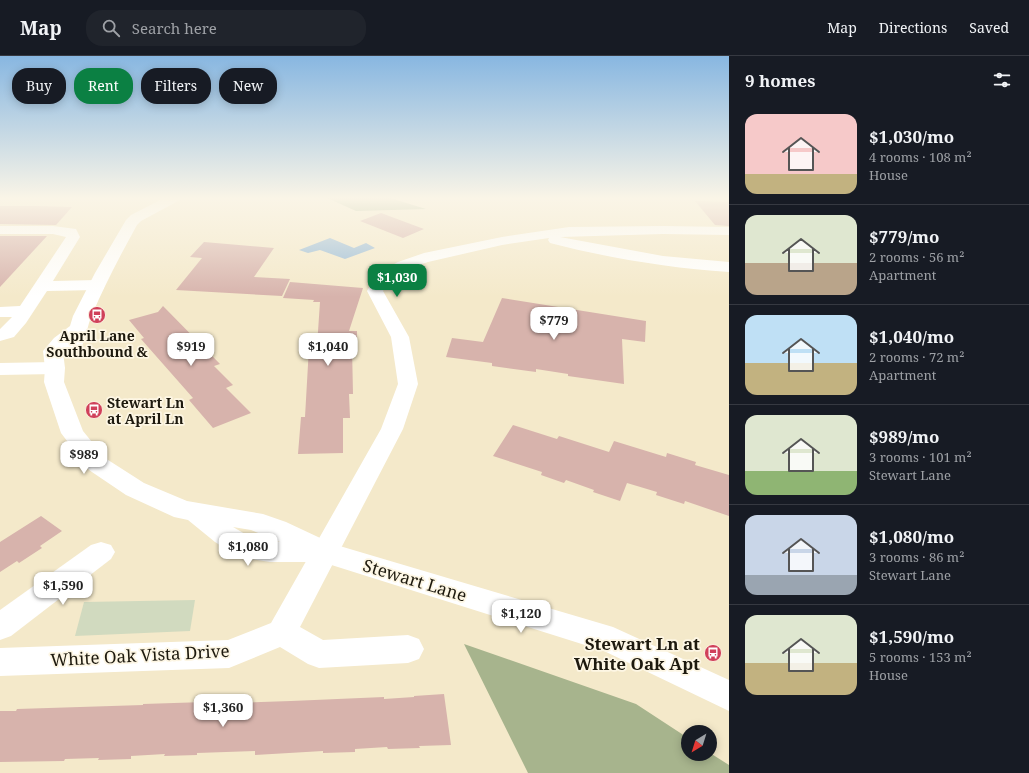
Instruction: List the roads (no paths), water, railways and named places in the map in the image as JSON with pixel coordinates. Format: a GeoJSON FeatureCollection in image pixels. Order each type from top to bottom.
{"type":"FeatureCollection","features":[{"type":"Feature","properties":{"kind":"street"},"geometry":{"type":"LineString","coordinates":[[0,335],[7,333],[20,319],[73,237],[70,232],[57,230]]}},
{"type":"Feature","properties":{"kind":"street"},"geometry":{"type":"LineString","coordinates":[[0,369],[55,368],[72,351],[82,316],[127,230]]}},
{"type":"Feature","properties":{"kind":"street"},"geometry":{"type":"LineString","coordinates":[[408,650],[319,654],[282,632],[392,429],[408,384],[400,337],[375,291],[383,276],[404,265],[424,258],[502,241],[566,230]]}},
{"type":"Feature","properties":{"kind":"street"},"geometry":{"type":"LineString","coordinates":[[693,230],[729,231]]}},
{"type":"Feature","properties":{"kind":"street"},"geometry":{"type":"LineString","coordinates":[[534,236],[646,258],[706,266],[729,267]]}},
{"type":"Feature","properties":{"kind":"street"},"geometry":{"type":"LineString","coordinates":[[41,286],[97,285]]}},
{"type":"Feature","properties":{"kind":"street"},"geometry":{"type":"LineString","coordinates":[[0,312],[25,311]]}},
{"type":"Feature","properties":{"kind":"street","name":"Stewart Lane"},"geometry":{"type":"LineString","coordinates":[[55,368],[54,382],[72,433],[97,464],[134,488],[183,510],[194,512],[240,544],[262,551],[286,553],[324,552],[613,640],[729,696]]}},
{"type":"Feature","properties":{"kind":"street"},"geometry":{"type":"LineString","coordinates":[[0,627],[102,552]]}},
{"type":"Feature","properties":{"kind":"street","name":"White Oak Vista Drive"},"geometry":{"type":"LineString","coordinates":[[0,662],[229,654],[282,632]]}},
{"type":"Feature","properties":{"kind":"water"},"geometry":{"type":"Polygon","coordinates":[[[330,238],[354,248],[366,243],[375,248],[345,259],[320,250],[308,253],[299,250],[330,238]]]}},
{"type":"Feature","properties":{"kind":"place","name":"April Lane Southbound &"},"geometry":{"type":"Point","coordinates":[97,315]}},
{"type":"Feature","properties":{"kind":"place","name":"Stewart Ln at April Ln"},"geometry":{"type":"Point","coordinates":[94,410]}},
{"type":"Feature","properties":{"kind":"place","name":"Stewart Ln at White Oak Apt"},"geometry":{"type":"Point","coordinates":[713,653]}}]}
